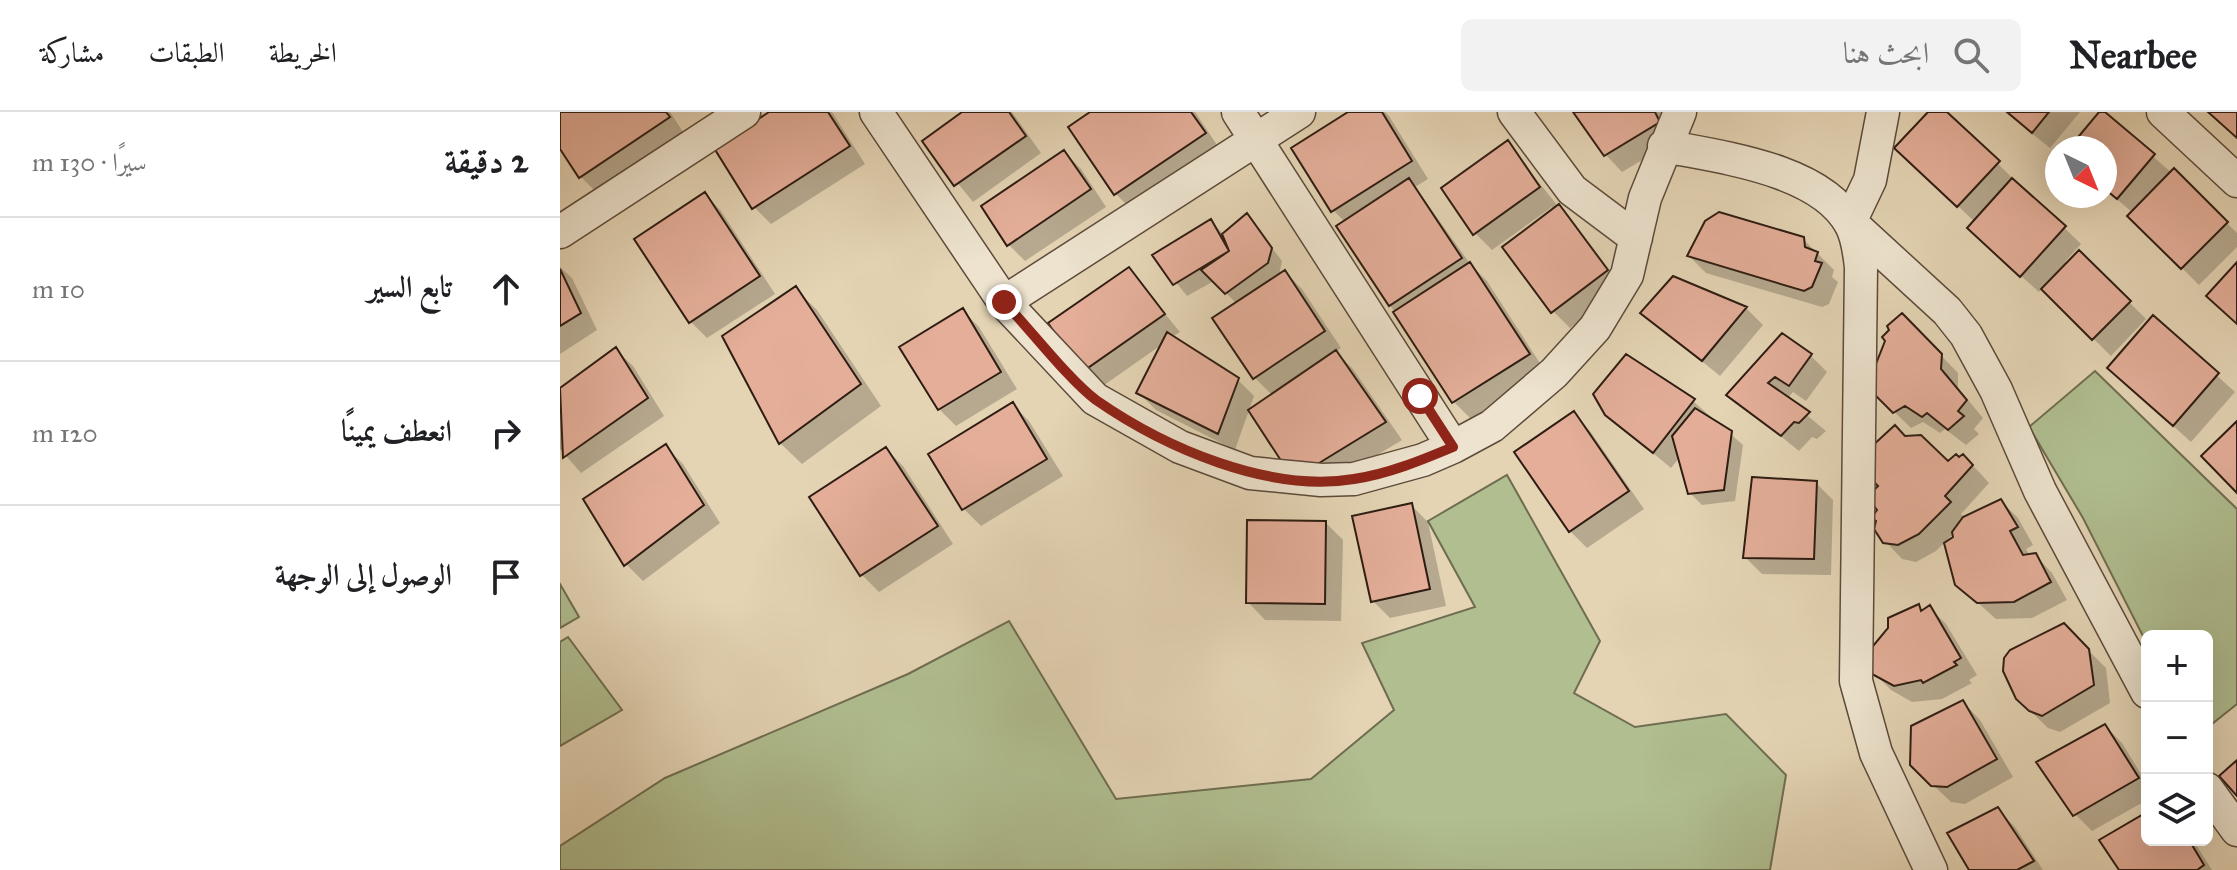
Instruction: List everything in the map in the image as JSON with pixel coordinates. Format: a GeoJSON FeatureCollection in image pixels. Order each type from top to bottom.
{"type":"FeatureCollection","features":[{"type":"Feature","properties":{"kind":"street"},"geometry":{"type":"LineString","coordinates":[[560,232],[744,112]]}},
{"type":"Feature","properties":{"kind":"street"},"geometry":{"type":"LineString","coordinates":[[876,112],[1004,302],[1095,399],[1180,447],[1250,473],[1293,479],[1354,479],[1423,460],[1492,426],[1554,373],[1595,328],[1627,275],[1645,198],[1680,112]]}},
{"type":"Feature","properties":{"kind":"street"},"geometry":{"type":"LineString","coordinates":[[1238,112],[1453,447]]}},
{"type":"Feature","properties":{"kind":"street"},"geometry":{"type":"LineString","coordinates":[[1004,302],[1299,112]]}},
{"type":"Feature","properties":{"kind":"street"},"geometry":{"type":"LineString","coordinates":[[1514,112],[1572,190],[1636,238]]}},
{"type":"Feature","properties":{"kind":"street"},"geometry":{"type":"LineString","coordinates":[[1883,112],[1870,180],[1850,222],[1857,238],[1861,267],[1856,681],[1876,753],[1931,870]]}},
{"type":"Feature","properties":{"kind":"street"},"geometry":{"type":"LineString","coordinates":[[2163,112],[2237,181]]}},
{"type":"Feature","properties":{"kind":"street"},"geometry":{"type":"LineString","coordinates":[[1664,146],[1780,173],[1820,193],[1947,311],[1966,335],[1996,390],[2040,491],[2141,681]]}},
{"type":"Feature","properties":{"kind":"street"},"geometry":{"type":"LineString","coordinates":[[2213,797],[2237,830]]}},
{"type":"Feature","properties":{"kind":"green space"},"geometry":{"type":"Polygon","coordinates":[[[2095,371],[2237,509],[2237,704],[2213,723],[2213,630],[2141,632],[2083,518],[2029,427],[2095,371]]]}},
{"type":"Feature","properties":{"kind":"green space"},"geometry":{"type":"Polygon","coordinates":[[[1507,475],[1600,641],[1574,693],[1635,727],[1726,714],[1786,775],[1770,870],[560,870],[560,846],[665,778],[908,674],[1009,621],[1116,799],[1311,779],[1394,710],[1362,643],[1475,607],[1428,521],[1507,475]]]}},
{"type":"Feature","properties":{"kind":"green space"},"geometry":{"type":"Polygon","coordinates":[[[560,584],[579,617],[560,628],[560,584]]]}},
{"type":"Feature","properties":{"kind":"green space"},"geometry":{"type":"Polygon","coordinates":[[[568,637],[622,710],[560,746],[560,642],[568,637]]]}},
{"type":"Feature","properties":{"kind":"building"},"geometry":{"type":"Polygon","coordinates":[[[560,112],[666,112],[670,117],[579,178],[560,149],[560,112]]]}},
{"type":"Feature","properties":{"kind":"building"},"geometry":{"type":"Polygon","coordinates":[[[769,112],[828,112],[850,146],[752,209],[714,148],[769,112]]]}},
{"type":"Feature","properties":{"kind":"building"},"geometry":{"type":"Polygon","coordinates":[[[962,112],[1009,112],[1026,136],[954,186],[922,141],[962,112]]]}},
{"type":"Feature","properties":{"kind":"building"},"geometry":{"type":"Polygon","coordinates":[[[1090,112],[1191,112],[1206,133],[1114,195],[1068,127],[1090,112]]]}},
{"type":"Feature","properties":{"kind":"building"},"geometry":{"type":"Polygon","coordinates":[[[1348,112],[1382,112],[1412,161],[1331,212],[1291,148],[1348,112]]]}},
{"type":"Feature","properties":{"kind":"building"},"geometry":{"type":"Polygon","coordinates":[[[1573,112],[1655,112],[1660,122],[1604,156],[1573,112]]]}},
{"type":"Feature","properties":{"kind":"building"},"geometry":{"type":"Polygon","coordinates":[[[1928,112],[1947,112],[2000,161],[1957,207],[1894,148],[1928,112]]]}},
{"type":"Feature","properties":{"kind":"building"},"geometry":{"type":"Polygon","coordinates":[[[2007,112],[2049,112],[2032,133],[2007,112]]]}},
{"type":"Feature","properties":{"kind":"building"},"geometry":{"type":"Polygon","coordinates":[[[2099,112],[2105,112],[2155,154],[2117,199],[2117,136],[2079,136],[2099,112]]]}},
{"type":"Feature","properties":{"kind":"building"},"geometry":{"type":"Polygon","coordinates":[[[2208,112],[2237,112],[2237,138],[2208,112]]]}},
{"type":"Feature","properties":{"kind":"building"},"geometry":{"type":"Polygon","coordinates":[[[1508,140],[1540,187],[1473,235],[1441,188],[1508,140]]]}},
{"type":"Feature","properties":{"kind":"building"},"geometry":{"type":"Polygon","coordinates":[[[1064,150],[1091,189],[1007,246],[981,206],[1064,150]]]}},
{"type":"Feature","properties":{"kind":"building"},"geometry":{"type":"Polygon","coordinates":[[[2174,168],[2228,222],[2181,269],[2127,216],[2174,168]]]}},
{"type":"Feature","properties":{"kind":"building"},"geometry":{"type":"Polygon","coordinates":[[[1409,178],[1462,258],[1389,306],[1336,226],[1409,178]]]}},
{"type":"Feature","properties":{"kind":"building"},"geometry":{"type":"Polygon","coordinates":[[[2012,178],[2066,226],[2020,277],[1967,228],[2012,178]]]}},
{"type":"Feature","properties":{"kind":"building"},"geometry":{"type":"Polygon","coordinates":[[[705,192],[760,276],[689,323],[634,239],[705,192]]]}},
{"type":"Feature","properties":{"kind":"building"},"geometry":{"type":"Polygon","coordinates":[[[1559,204],[1608,270],[1551,313],[1502,247],[1559,204]]]}},
{"type":"Feature","properties":{"kind":"building"},"geometry":{"type":"Polygon","coordinates":[[[1719,212],[1804,237],[1805,247],[1818,252],[1815,261],[1822,263],[1812,287],[1804,291],[1687,256],[1705,221],[1719,212]]]}},
{"type":"Feature","properties":{"kind":"building"},"geometry":{"type":"Polygon","coordinates":[[[1247,213],[1272,248],[1268,263],[1225,294],[1201,270],[1229,251],[1222,234],[1247,213]]]}},
{"type":"Feature","properties":{"kind":"building"},"geometry":{"type":"Polygon","coordinates":[[[1211,219],[1229,251],[1173,285],[1152,255],[1211,219]]]}},
{"type":"Feature","properties":{"kind":"building"},"geometry":{"type":"Polygon","coordinates":[[[2079,250],[2131,301],[2092,340],[2041,289],[2079,250]]]}},
{"type":"Feature","properties":{"kind":"building"},"geometry":{"type":"Polygon","coordinates":[[[1470,262],[1530,354],[1452,403],[1393,312],[1470,262]]]}},
{"type":"Feature","properties":{"kind":"building"},"geometry":{"type":"Polygon","coordinates":[[[2237,262],[2237,324],[2206,296],[2237,262]]]}},
{"type":"Feature","properties":{"kind":"building"},"geometry":{"type":"Polygon","coordinates":[[[1129,267],[1165,314],[1082,372],[1048,323],[1129,267]]]}},
{"type":"Feature","properties":{"kind":"building"},"geometry":{"type":"Polygon","coordinates":[[[560,269],[581,313],[560,326],[560,269]]]}},
{"type":"Feature","properties":{"kind":"building"},"geometry":{"type":"Polygon","coordinates":[[[1285,270],[1325,331],[1253,379],[1212,318],[1285,270]]]}},
{"type":"Feature","properties":{"kind":"building"},"geometry":{"type":"Polygon","coordinates":[[[1673,276],[1747,307],[1702,361],[1640,313],[1673,276]]]}},
{"type":"Feature","properties":{"kind":"building"},"geometry":{"type":"Polygon","coordinates":[[[796,286],[861,384],[779,444],[722,336],[796,286]]]}},
{"type":"Feature","properties":{"kind":"building"},"geometry":{"type":"Polygon","coordinates":[[[963,308],[1001,372],[938,410],[899,347],[963,308]]]}},
{"type":"Feature","properties":{"kind":"building"},"geometry":{"type":"Polygon","coordinates":[[[1902,313],[1942,354],[1941,369],[1967,400],[1958,411],[1964,416],[1948,430],[1927,413],[1922,417],[1905,406],[1893,413],[1876,396],[1870,379],[1885,341],[1882,337],[1889,330],[1887,326],[1902,313]]]}},
{"type":"Feature","properties":{"kind":"building"},"geometry":{"type":"Polygon","coordinates":[[[2153,315],[2219,373],[2173,426],[2107,368],[2153,315]]]}},
{"type":"Feature","properties":{"kind":"building"},"geometry":{"type":"Polygon","coordinates":[[[1167,332],[1239,378],[1218,434],[1136,393],[1167,332]]]}},
{"type":"Feature","properties":{"kind":"building"},"geometry":{"type":"Polygon","coordinates":[[[1782,333],[1812,354],[1789,386],[1775,377],[1768,383],[1810,412],[1799,423],[1794,422],[1781,436],[1726,395],[1782,333]]]}},
{"type":"Feature","properties":{"kind":"building"},"geometry":{"type":"Polygon","coordinates":[[[616,347],[648,398],[563,458],[560,388],[616,347]]]}},
{"type":"Feature","properties":{"kind":"building"},"geometry":{"type":"Polygon","coordinates":[[[1336,350],[1386,422],[1293,479],[1248,410],[1336,350]]]}},
{"type":"Feature","properties":{"kind":"building"},"geometry":{"type":"Polygon","coordinates":[[[1626,354],[1695,399],[1653,453],[1605,415],[1593,394],[1626,354]]]}},
{"type":"Feature","properties":{"kind":"building"},"geometry":{"type":"Polygon","coordinates":[[[1013,402],[1047,459],[962,510],[928,454],[1013,402]]]}},
{"type":"Feature","properties":{"kind":"building"},"geometry":{"type":"Polygon","coordinates":[[[1695,408],[1732,431],[1724,490],[1688,494],[1672,436],[1695,408]]]}},
{"type":"Feature","properties":{"kind":"building"},"geometry":{"type":"Polygon","coordinates":[[[1574,411],[1629,491],[1569,532],[1514,452],[1574,411]]]}},
{"type":"Feature","properties":{"kind":"building"},"geometry":{"type":"Polygon","coordinates":[[[2237,421],[2237,493],[2201,456],[2237,421]]]}},
{"type":"Feature","properties":{"kind":"building"},"geometry":{"type":"Polygon","coordinates":[[[1895,425],[1905,436],[1921,435],[1948,461],[1956,454],[1959,457],[1963,454],[1973,465],[1945,496],[1951,502],[1919,534],[1898,545],[1883,543],[1874,529],[1876,521],[1871,518],[1877,510],[1867,497],[1878,486],[1867,475],[1871,447],[1895,425]]]}},
{"type":"Feature","properties":{"kind":"building"},"geometry":{"type":"Polygon","coordinates":[[[666,444],[704,505],[624,566],[583,499],[666,444]]]}},
{"type":"Feature","properties":{"kind":"building"},"geometry":{"type":"Polygon","coordinates":[[[886,447],[938,526],[860,576],[809,497],[886,447]]]}},
{"type":"Feature","properties":{"kind":"building"},"geometry":{"type":"Polygon","coordinates":[[[1752,477],[1817,481],[1814,559],[1743,558],[1752,477]]]}},
{"type":"Feature","properties":{"kind":"building"},"geometry":{"type":"Polygon","coordinates":[[[2001,499],[2018,527],[2010,531],[2023,555],[2036,553],[2051,582],[2014,602],[1977,603],[1955,585],[1944,543],[1953,537],[1952,532],[1963,517],[2001,499]]]}},
{"type":"Feature","properties":{"kind":"building"},"geometry":{"type":"Polygon","coordinates":[[[1412,503],[1430,589],[1371,602],[1352,516],[1412,503]]]}},
{"type":"Feature","properties":{"kind":"building"},"geometry":{"type":"Polygon","coordinates":[[[1247,520],[1326,521],[1325,604],[1246,603],[1247,520]]]}},
{"type":"Feature","properties":{"kind":"building"},"geometry":{"type":"Polygon","coordinates":[[[1919,604],[1921,611],[1930,605],[1961,658],[1954,662],[1957,665],[1923,683],[1921,680],[1894,686],[1872,674],[1869,658],[1873,646],[1888,628],[1888,618],[1919,604]]]}},
{"type":"Feature","properties":{"kind":"building"},"geometry":{"type":"Polygon","coordinates":[[[2064,623],[2089,649],[2094,685],[2042,716],[2029,711],[2016,699],[2003,671],[2004,658],[2010,650],[2064,623]]]}},
{"type":"Feature","properties":{"kind":"building"},"geometry":{"type":"Polygon","coordinates":[[[1963,700],[1997,759],[1947,787],[1931,786],[1910,765],[1911,726],[1963,700]]]}},
{"type":"Feature","properties":{"kind":"building"},"geometry":{"type":"Polygon","coordinates":[[[2105,724],[2139,778],[2073,816],[2036,762],[2105,724]]]}},
{"type":"Feature","properties":{"kind":"building"},"geometry":{"type":"Polygon","coordinates":[[[2237,760],[2237,796],[2219,776],[2237,760]]]}},
{"type":"Feature","properties":{"kind":"building"},"geometry":{"type":"Polygon","coordinates":[[[1998,807],[2034,861],[2017,870],[1969,870],[1947,833],[1998,807]]]}},
{"type":"Feature","properties":{"kind":"building"},"geometry":{"type":"Polygon","coordinates":[[[2141,816],[2141,846],[2193,846],[2204,865],[2197,870],[2119,870],[2099,840],[2141,816]]]}},
{"type":"Feature","properties":{"kind":"route"},"geometry":{"type":"LineString","coordinates":[[1004,302],[1095,399],[1180,447],[1250,473],[1293,479],[1354,479],[1423,460],[1453,447],[1420,396]]}}]}
